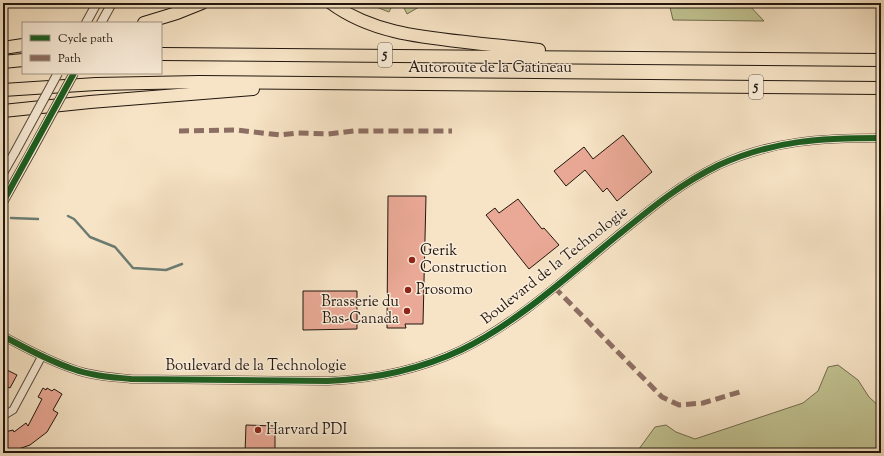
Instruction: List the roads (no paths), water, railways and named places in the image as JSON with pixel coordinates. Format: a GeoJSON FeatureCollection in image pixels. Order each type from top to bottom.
{"type":"FeatureCollection","features":[{"type":"Feature","properties":{"kind":"highway"},"geometry":{"type":"LineString","coordinates":[[147,22],[177,13],[202,3]]}},
{"type":"Feature","properties":{"kind":"highway"},"geometry":{"type":"LineString","coordinates":[[331,3],[361,20],[382,28],[405,34],[610,57]]}},
{"type":"Feature","properties":{"kind":"highway"},"geometry":{"type":"LineString","coordinates":[[3,48],[22,45]]}},
{"type":"Feature","properties":{"kind":"highway","name":"Autoroute de la Gatineau"},"geometry":{"type":"LineString","coordinates":[[162,54],[881,60]]}},
{"type":"Feature","properties":{"kind":"highway"},"geometry":{"type":"LineString","coordinates":[[3,62],[22,60]]}},
{"type":"Feature","properties":{"kind":"highway","name":"Autoroute de la Gatineau"},"geometry":{"type":"LineString","coordinates":[[3,90],[135,82],[881,88]]}},
{"type":"Feature","properties":{"kind":"highway"},"geometry":{"type":"LineString","coordinates":[[3,111],[90,102],[196,95],[320,83]]}},
{"type":"Feature","properties":{"kind":"street"},"geometry":{"type":"LineString","coordinates":[[87,22],[97,3]]}},
{"type":"Feature","properties":{"kind":"street"},"geometry":{"type":"LineString","coordinates":[[102,22],[112,3]]}},
{"type":"Feature","properties":{"kind":"street"},"geometry":{"type":"LineString","coordinates":[[3,173],[57,74]]}},
{"type":"Feature","properties":{"kind":"street"},"geometry":{"type":"LineString","coordinates":[[3,202],[73,74]]}},
{"type":"Feature","properties":{"kind":"street","name":"Boulevard de la Technologie"},"geometry":{"type":"LineString","coordinates":[[3,336],[64,366],[97,375],[131,379],[343,380],[380,376],[410,370],[460,351],[499,329],[530,306],[661,200],[690,180],[720,165],[762,150],[798,141],[837,138],[881,138]]}},
{"type":"Feature","properties":{"kind":"street"},"geometry":{"type":"LineString","coordinates":[[3,416],[16,407],[42,356]]}},
{"type":"Feature","properties":{"kind":"waterway"},"geometry":{"type":"LineString","coordinates":[[68,216],[74,219],[90,237],[115,247],[133,268],[166,270],[182,264]]}},
{"type":"Feature","properties":{"kind":"waterway"},"geometry":{"type":"LineString","coordinates":[[11,218],[38,219]]}},
{"type":"Feature","properties":{"kind":"place","name":"Gerik Construction"},"geometry":{"type":"Point","coordinates":[412,260]}},
{"type":"Feature","properties":{"kind":"place","name":"Prosomo"},"geometry":{"type":"Point","coordinates":[408,290]}},
{"type":"Feature","properties":{"kind":"place","name":"Brasserie du Bas-Canada"},"geometry":{"type":"Point","coordinates":[407,311]}},
{"type":"Feature","properties":{"kind":"place","name":"Harvard PDI"},"geometry":{"type":"Point","coordinates":[258,430]}}]}
